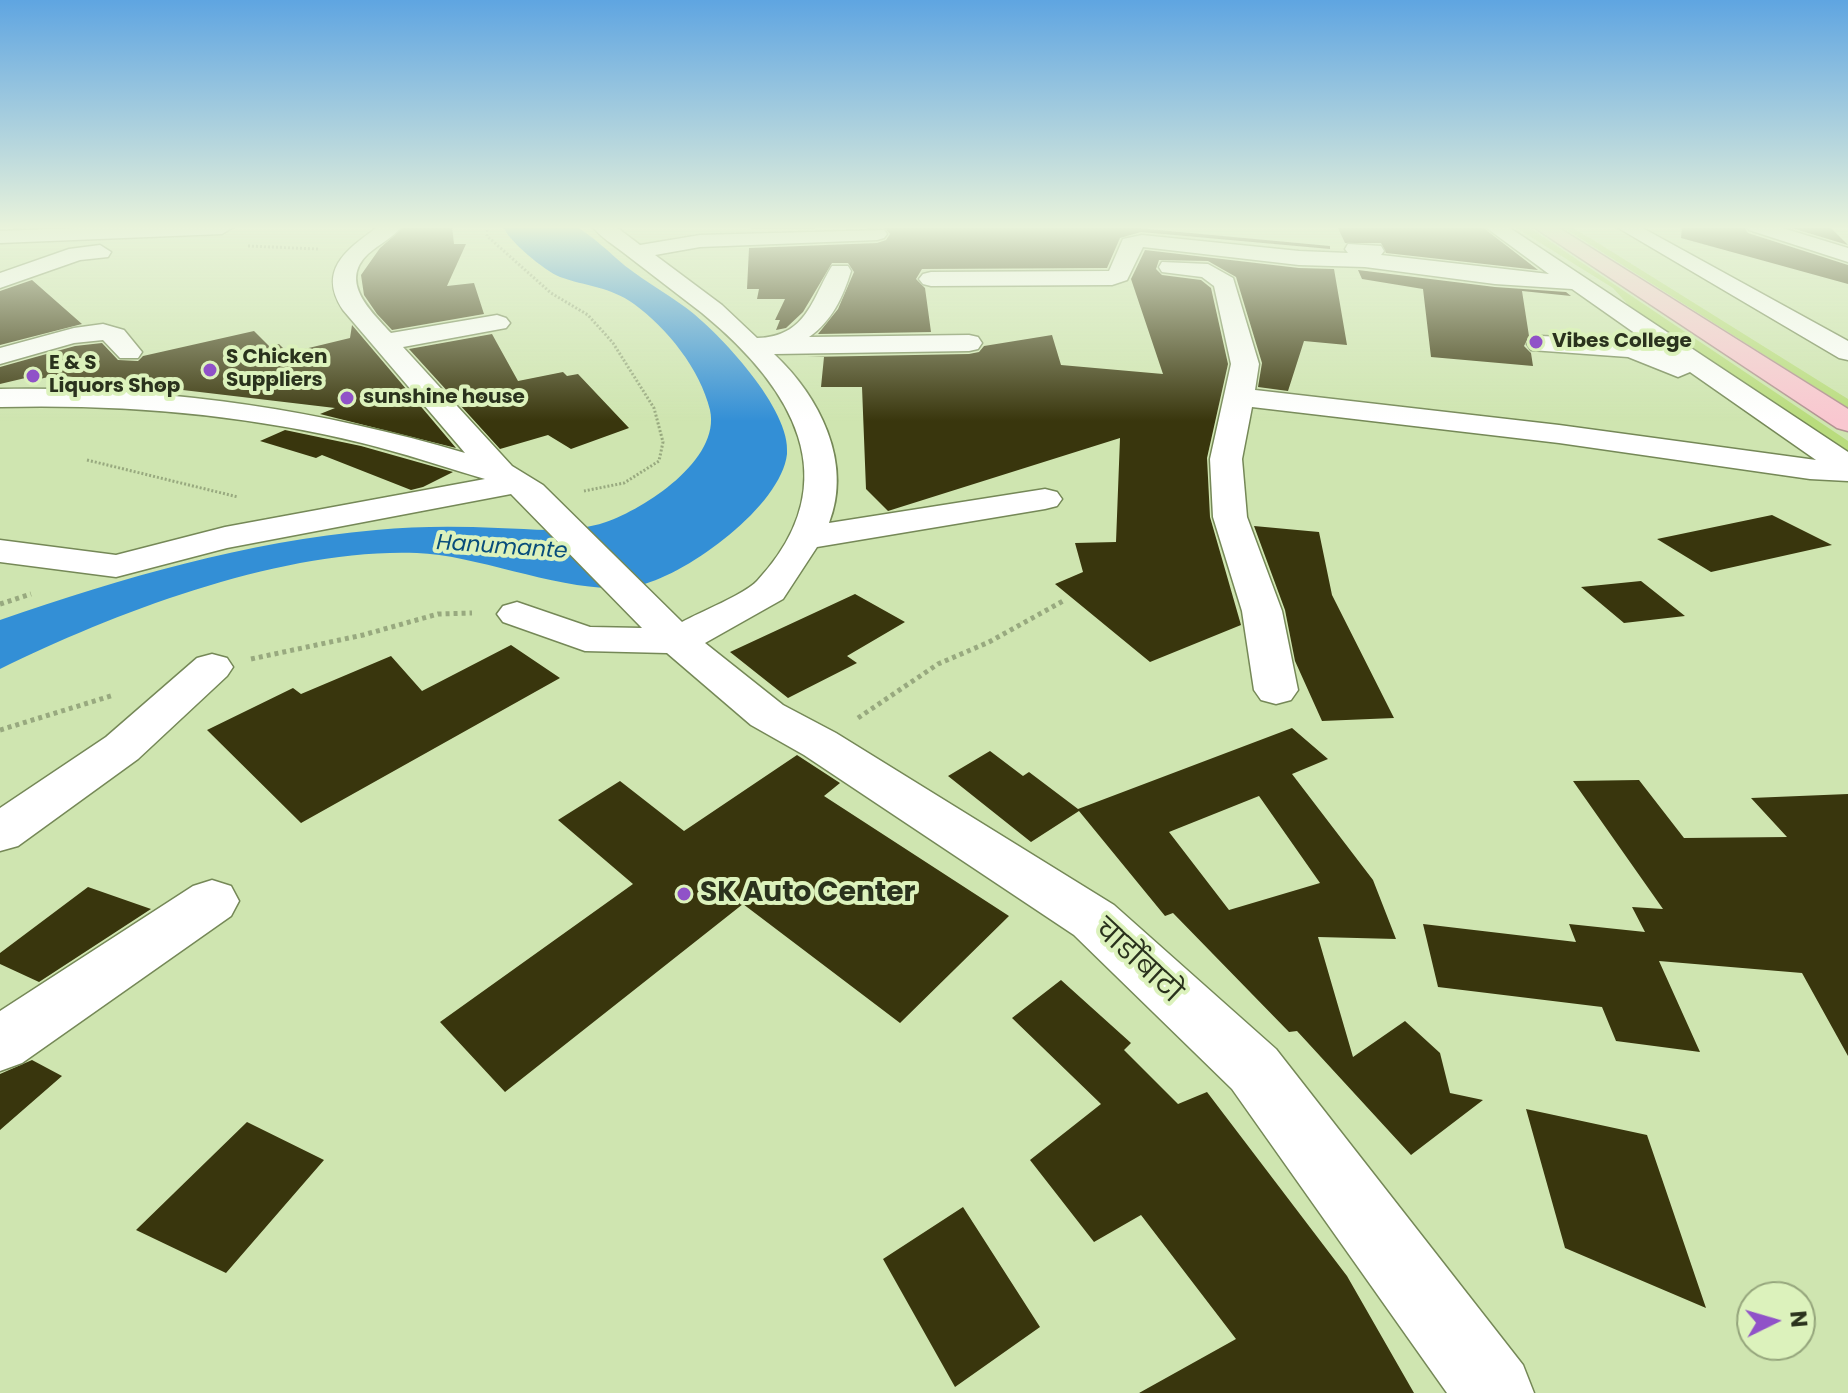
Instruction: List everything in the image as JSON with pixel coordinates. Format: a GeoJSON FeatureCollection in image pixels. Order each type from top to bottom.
{"type":"FeatureCollection","features":[{"type":"Feature","properties":{"kind":"highway"},"geometry":{"type":"LineString","coordinates":[[1643,291],[1848,422]]}},
{"type":"Feature","properties":{"kind":"street","name":"चार्डोबाटो"},"geometry":{"type":"LineString","coordinates":[[345,291],[352,305],[523,488],[670,633],[767,715],[820,744],[1094,920],[1254,1069],[1495,1393]]}},
{"type":"Feature","properties":{"kind":"street"},"geometry":{"type":"LineString","coordinates":[[517,614],[585,639],[670,633],[769,591],[805,538],[816,512],[822,481],[819,452],[807,417],[767,344],[688,291]]}},
{"type":"Feature","properties":{"kind":"street"},"geometry":{"type":"LineString","coordinates":[[767,344],[795,336],[820,316],[833,291]]}},
{"type":"Feature","properties":{"kind":"street"},"geometry":{"type":"LineString","coordinates":[[1226,291],[1245,364],[1226,459],[1230,517],[1262,611],[1276,690]]}},
{"type":"Feature","properties":{"kind":"street"},"geometry":{"type":"LineString","coordinates":[[1591,291],[1848,469]]}},
{"type":"Feature","properties":{"kind":"street"},"geometry":{"type":"LineString","coordinates":[[1740,291],[1848,352]]}},
{"type":"Feature","properties":{"kind":"street"},"geometry":{"type":"LineString","coordinates":[[386,342],[497,323]]}},
{"type":"Feature","properties":{"kind":"street"},"geometry":{"type":"LineString","coordinates":[[1804,327],[1848,327]]}},
{"type":"Feature","properties":{"kind":"street"},"geometry":{"type":"LineString","coordinates":[[0,356],[83,335],[105,333],[114,334],[129,352]]}},
{"type":"Feature","properties":{"kind":"street"},"geometry":{"type":"LineString","coordinates":[[767,344],[969,343]]}},
{"type":"Feature","properties":{"kind":"street"},"geometry":{"type":"LineString","coordinates":[[1540,344],[1601,345],[1655,357],[1670,363],[1709,390],[1756,404]]}},
{"type":"Feature","properties":{"kind":"street"},"geometry":{"type":"LineString","coordinates":[[0,398],[120,397],[274,416],[361,434],[523,488]]}},
{"type":"Feature","properties":{"kind":"street"},"geometry":{"type":"LineString","coordinates":[[1240,397],[1559,434],[1810,469],[1848,469]]}},
{"type":"Feature","properties":{"kind":"street"},"geometry":{"type":"LineString","coordinates":[[0,551],[116,566],[225,538],[523,488]]}},
{"type":"Feature","properties":{"kind":"street"},"geometry":{"type":"LineString","coordinates":[[805,538],[1045,499]]}},
{"type":"Feature","properties":{"kind":"street"},"geometry":{"type":"LineString","coordinates":[[0,833],[122,748],[212,667]]}},
{"type":"Feature","properties":{"kind":"street"},"geometry":{"type":"LineString","coordinates":[[0,1044],[212,901]]}},
{"type":"Feature","properties":{"kind":"path"},"geometry":{"type":"LineString","coordinates":[[523,488],[589,491],[624,483],[659,461],[663,442],[654,408],[613,343],[588,315],[549,291]]}},
{"type":"Feature","properties":{"kind":"path"},"geometry":{"type":"LineString","coordinates":[[87,460],[234,495],[243,500]]}},
{"type":"Feature","properties":{"kind":"path"},"geometry":{"type":"LineString","coordinates":[[820,744],[938,664],[989,642],[1063,601]]}},
{"type":"Feature","properties":{"kind":"green space"},"geometry":{"type":"Polygon","coordinates":[[[1616,291],[1624,291],[1848,441],[1848,458],[1640,318],[1616,291]]]}},
{"type":"Feature","properties":{"kind":"green space"},"geometry":{"type":"Polygon","coordinates":[[[1664,291],[1675,291],[1848,399],[1848,408],[1664,291]]]}},
{"type":"Feature","properties":{"kind":"water","name":"Hanumante"},"geometry":{"type":"Polygon","coordinates":[[[609,291],[662,291],[699,319],[751,373],[778,416],[785,436],[787,454],[781,474],[768,495],[730,534],[683,567],[641,585],[616,588],[560,582],[471,561],[417,553],[366,554],[312,561],[258,572],[149,605],[0,669],[0,620],[185,563],[279,543],[376,530],[579,528],[606,522],[640,506],[659,494],[692,464],[704,447],[710,429],[710,410],[699,380],[681,351],[658,325],[625,298],[609,291]]]}},
{"type":"Feature","properties":{"kind":"building"},"geometry":{"type":"Polygon","coordinates":[[[0,291],[45,291],[82,324],[0,345],[0,291]]]}},
{"type":"Feature","properties":{"kind":"building"},"geometry":{"type":"Polygon","coordinates":[[[363,291],[477,291],[484,314],[392,330],[363,291]]]}},
{"type":"Feature","properties":{"kind":"building"},"geometry":{"type":"Polygon","coordinates":[[[759,291],[815,291],[803,312],[786,328],[776,330],[780,320],[775,320],[785,299],[757,299],[759,291]]]}},
{"type":"Feature","properties":{"kind":"building"},"geometry":{"type":"Polygon","coordinates":[[[846,291],[925,291],[931,332],[818,334],[838,309],[846,291]]]}},
{"type":"Feature","properties":{"kind":"building"},"geometry":{"type":"Polygon","coordinates":[[[1135,291],[1212,291],[1228,364],[1207,458],[1210,517],[1241,625],[1150,662],[1055,584],[1083,572],[1075,543],[1116,542],[1120,438],[888,511],[866,489],[862,387],[821,387],[824,357],[807,357],[969,354],[979,352],[984,346],[1052,335],[1061,365],[1163,374],[1135,291]]]}},
{"type":"Feature","properties":{"kind":"building"},"geometry":{"type":"Polygon","coordinates":[[[1240,291],[1338,291],[1347,345],[1304,341],[1288,391],[1258,387],[1262,363],[1240,291]]]}},
{"type":"Feature","properties":{"kind":"building"},"geometry":{"type":"Polygon","coordinates":[[[1423,291],[1522,291],[1529,336],[1524,346],[1531,353],[1533,366],[1431,357],[1423,291]]]}},
{"type":"Feature","properties":{"kind":"building"},"geometry":{"type":"Polygon","coordinates":[[[1522,291],[1566,292],[1571,296],[1522,291]]]}},
{"type":"Feature","properties":{"kind":"building"},"geometry":{"type":"Polygon","coordinates":[[[352,325],[456,448],[320,414],[335,408],[56,375],[40,379],[38,375],[0,384],[0,367],[75,346],[102,343],[118,360],[138,361],[143,356],[254,331],[270,347],[279,344],[288,353],[350,338],[352,325]]]}},
{"type":"Feature","properties":{"kind":"building"},"geometry":{"type":"Polygon","coordinates":[[[492,334],[518,381],[563,372],[567,376],[578,374],[629,428],[571,449],[548,435],[500,449],[409,349],[492,334]]]}},
{"type":"Feature","properties":{"kind":"building"},"geometry":{"type":"Polygon","coordinates":[[[285,430],[361,446],[453,472],[411,490],[322,455],[316,458],[260,441],[285,430]]]}},
{"type":"Feature","properties":{"kind":"building"},"geometry":{"type":"Polygon","coordinates":[[[1772,515],[1832,545],[1711,572],[1657,539],[1772,515]]]}},
{"type":"Feature","properties":{"kind":"building"},"geometry":{"type":"Polygon","coordinates":[[[1254,526],[1319,532],[1332,595],[1394,718],[1322,721],[1295,661],[1285,610],[1254,526]]]}},
{"type":"Feature","properties":{"kind":"building"},"geometry":{"type":"Polygon","coordinates":[[[1641,581],[1685,616],[1624,623],[1581,587],[1641,581]]]}},
{"type":"Feature","properties":{"kind":"building"},"geometry":{"type":"Polygon","coordinates":[[[855,594],[905,622],[847,656],[857,663],[788,698],[730,652],[855,594]]]}},
{"type":"Feature","properties":{"kind":"building"},"geometry":{"type":"Polygon","coordinates":[[[511,645],[560,678],[301,823],[207,730],[293,688],[301,694],[391,656],[422,691],[511,645]]]}},
{"type":"Feature","properties":{"kind":"building"},"geometry":{"type":"Polygon","coordinates":[[[1292,728],[1328,759],[1292,774],[1373,880],[1396,939],[1318,937],[1353,1057],[1405,1021],[1440,1053],[1450,1093],[1483,1100],[1411,1155],[1297,1031],[1289,1032],[1173,913],[1165,916],[1079,811],[1031,842],[948,776],[990,751],[1023,776],[1029,772],[1078,809],[1292,728]],[[1259,796],[1169,832],[1229,910],[1320,883],[1259,796]]]}},
{"type":"Feature","properties":{"kind":"building"},"geometry":{"type":"Polygon","coordinates":[[[797,755],[840,783],[824,796],[1009,916],[900,1023],[743,904],[505,1092],[440,1022],[633,884],[558,820],[620,781],[684,831],[797,755]]]}},
{"type":"Feature","properties":{"kind":"building"},"geometry":{"type":"Polygon","coordinates":[[[1639,780],[1684,838],[1787,837],[1751,798],[1848,794],[1848,1056],[1802,973],[1659,961],[1700,1052],[1616,1041],[1602,1007],[1438,987],[1423,924],[1576,942],[1569,924],[1645,932],[1632,907],[1663,909],[1573,781],[1639,780]]]}},
{"type":"Feature","properties":{"kind":"building"},"geometry":{"type":"Polygon","coordinates":[[[88,887],[151,909],[39,982],[0,964],[0,953],[88,887]]]}},
{"type":"Feature","properties":{"kind":"building"},"geometry":{"type":"Polygon","coordinates":[[[1061,980],[1131,1043],[1124,1050],[1178,1104],[1207,1092],[1347,1276],[1414,1393],[1139,1393],[1236,1339],[1141,1215],[1094,1242],[1030,1160],[1101,1104],[1012,1018],[1061,980]]]}},
{"type":"Feature","properties":{"kind":"building"},"geometry":{"type":"Polygon","coordinates":[[[32,1060],[62,1076],[0,1130],[0,1074],[32,1060]]]}},
{"type":"Feature","properties":{"kind":"building"},"geometry":{"type":"Polygon","coordinates":[[[1526,1109],[1647,1135],[1706,1308],[1565,1248],[1526,1109]]]}},
{"type":"Feature","properties":{"kind":"building"},"geometry":{"type":"Polygon","coordinates":[[[247,1122],[324,1160],[226,1273],[136,1230],[247,1122]]]}},
{"type":"Feature","properties":{"kind":"building"},"geometry":{"type":"Polygon","coordinates":[[[963,1207],[1040,1327],[955,1387],[883,1259],[963,1207]]]}},
{"type":"Feature","properties":{"kind":"place","name":"Vibes College"},"geometry":{"type":"Point","coordinates":[1536,342]}},
{"type":"Feature","properties":{"kind":"place","name":"S Chicken Suppliers"},"geometry":{"type":"Point","coordinates":[210,370]}},
{"type":"Feature","properties":{"kind":"place","name":"E & S Liquors Shop"},"geometry":{"type":"Point","coordinates":[33,376]}},
{"type":"Feature","properties":{"kind":"place","name":"sunshine house"},"geometry":{"type":"Point","coordinates":[347,398]}},
{"type":"Feature","properties":{"kind":"place","name":"SK Auto Center"},"geometry":{"type":"Point","coordinates":[684,894]}}]}
